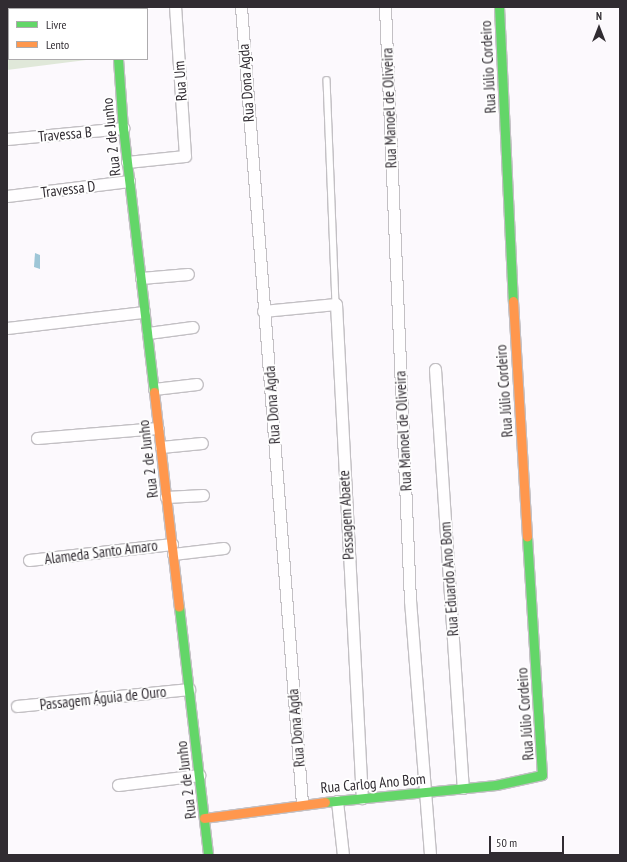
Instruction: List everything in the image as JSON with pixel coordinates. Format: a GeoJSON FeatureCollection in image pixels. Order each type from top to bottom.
{"type":"FeatureCollection","features":[{"type":"Feature","properties":{"kind":"main road","name":"Rua Júlio Cordeiro"},"geometry":{"type":"LineString","coordinates":[[499,7],[515,348],[543,773]]}},
{"type":"Feature","properties":{"kind":"main road","name":"Rua 2 de Junho"},"geometry":{"type":"LineString","coordinates":[[118,60],[122,128],[144,312],[148,333],[208,855]]}},
{"type":"Feature","properties":{"kind":"main road","name":"Rua Carlog Ano Bom"},"geometry":{"type":"LineString","coordinates":[[204,818],[302,804],[496,785],[540,776],[543,773]]}},
{"type":"Feature","properties":{"kind":"street","name":"Rua Um"},"geometry":{"type":"LineString","coordinates":[[127,162],[185,156],[175,7]]}},
{"type":"Feature","properties":{"kind":"street","name":"Rua Dona Agda"},"geometry":{"type":"LineString","coordinates":[[241,7],[263,311],[302,804]]}},
{"type":"Feature","properties":{"kind":"street","name":"Rua Manoel de Oliveira"},"geometry":{"type":"LineString","coordinates":[[385,7],[410,592],[423,793],[430,855]]}},
{"type":"Feature","properties":{"kind":"street","name":"Travessa B"},"geometry":{"type":"LineString","coordinates":[[7,139],[122,128]]}},
{"type":"Feature","properties":{"kind":"street","name":"Travessa D"},"geometry":{"type":"LineString","coordinates":[[7,196],[129,182]]}},
{"type":"Feature","properties":{"kind":"street"},"geometry":{"type":"LineString","coordinates":[[141,278],[188,274]]}},
{"type":"Feature","properties":{"kind":"street"},"geometry":{"type":"LineString","coordinates":[[263,311],[336,304]]}},
{"type":"Feature","properties":{"kind":"street","name":"Passagem Abaete"},"geometry":{"type":"LineString","coordinates":[[336,304],[362,798]]}},
{"type":"Feature","properties":{"kind":"street"},"geometry":{"type":"LineString","coordinates":[[7,328],[144,312]]}},
{"type":"Feature","properties":{"kind":"street"},"geometry":{"type":"LineString","coordinates":[[148,333],[193,327]]}},
{"type":"Feature","properties":{"kind":"street","name":"Rua Eduardo Ano Bom"},"geometry":{"type":"LineString","coordinates":[[435,369],[463,788]]}},
{"type":"Feature","properties":{"kind":"street"},"geometry":{"type":"LineString","coordinates":[[154,389],[197,384]]}},
{"type":"Feature","properties":{"kind":"street"},"geometry":{"type":"LineString","coordinates":[[37,438],[158,428]]}},
{"type":"Feature","properties":{"kind":"street"},"geometry":{"type":"LineString","coordinates":[[161,447],[202,443]]}},
{"type":"Feature","properties":{"kind":"street"},"geometry":{"type":"LineString","coordinates":[[166,497],[203,496]]}},
{"type":"Feature","properties":{"kind":"street","name":"Alameda Santo Amaro"},"geometry":{"type":"LineString","coordinates":[[29,560],[173,549],[224,548]]}},
{"type":"Feature","properties":{"kind":"street","name":"Passagem Águia de Ouro"},"geometry":{"type":"LineString","coordinates":[[17,706],[189,689]]}},
{"type":"Feature","properties":{"kind":"street"},"geometry":{"type":"LineString","coordinates":[[118,785],[199,775]]}},
{"type":"Feature","properties":{"kind":"street"},"geometry":{"type":"LineString","coordinates":[[337,801],[344,855]]}},
{"type":"Feature","properties":{"kind":"lane"},"geometry":{"type":"LineString","coordinates":[[327,80],[336,304]]}},
{"type":"Feature","properties":{"kind":"green space"},"geometry":{"type":"Polygon","coordinates":[[[7,45],[8,60],[86,60],[7,70],[7,45]]]}},
{"type":"Feature","properties":{"kind":"water"},"geometry":{"type":"Polygon","coordinates":[[[35,253],[40,255],[40,269],[34,267],[35,253]]]}},
{"type":"Feature","properties":{"kind":"traffic: fast"},"geometry":{"type":"LineString","coordinates":[[499,7],[513,301]]}},
{"type":"Feature","properties":{"kind":"traffic: fast"},"geometry":{"type":"LineString","coordinates":[[118,60],[123,128],[154,392]]}},
{"type":"Feature","properties":{"kind":"traffic: fast"},"geometry":{"type":"LineString","coordinates":[[325,802],[496,785],[542,775],[527,537]]}},
{"type":"Feature","properties":{"kind":"traffic: fast"},"geometry":{"type":"LineString","coordinates":[[179,607],[208,855]]}},
{"type":"Feature","properties":{"kind":"traffic: slow"},"geometry":{"type":"LineString","coordinates":[[513,301],[527,537]]}},
{"type":"Feature","properties":{"kind":"traffic: slow"},"geometry":{"type":"LineString","coordinates":[[154,392],[179,607]]}},
{"type":"Feature","properties":{"kind":"traffic: slow"},"geometry":{"type":"LineString","coordinates":[[204,818],[325,802]]}}]}
